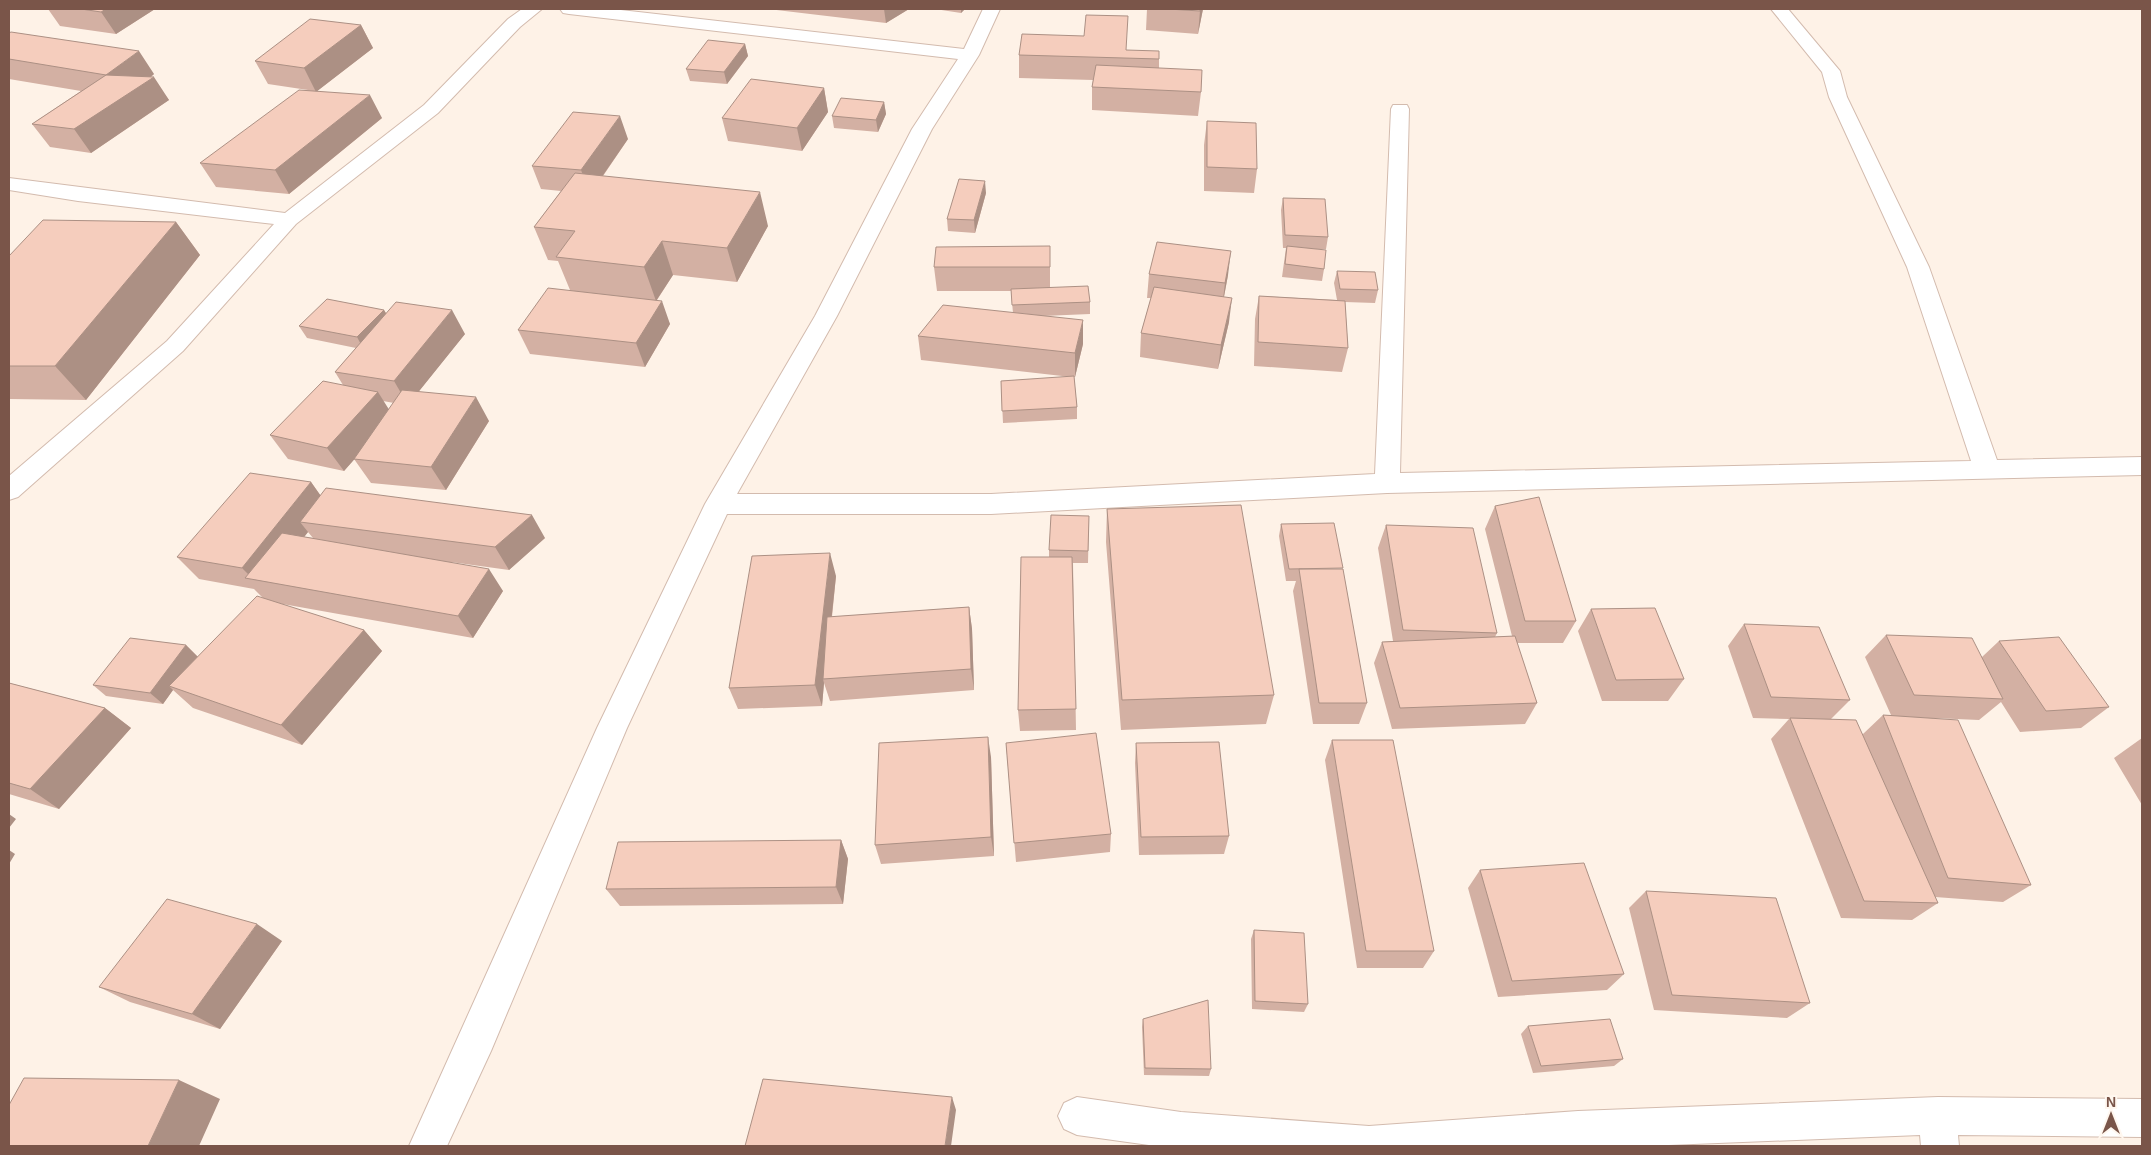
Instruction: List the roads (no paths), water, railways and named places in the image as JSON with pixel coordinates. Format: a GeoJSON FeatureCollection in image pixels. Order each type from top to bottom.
{"type":"FeatureCollection","features":[{"type":"Feature","properties":{"kind":"street"},"geometry":{"type":"LineString","coordinates":[[9,490],[175,346],[289,220],[431,109],[514,23],[533,9]]}},
{"type":"Feature","properties":{"kind":"street"},"geometry":{"type":"LineString","coordinates":[[569,9],[970,55]]}},
{"type":"Feature","properties":{"kind":"street"},"geometry":{"type":"LineString","coordinates":[[428,1146],[478,1038],[612,728],[718,504],[826,316],[922,128],[970,55],[990,9]]}},
{"type":"Feature","properties":{"kind":"street"},"geometry":{"type":"LineString","coordinates":[[1779,9],[1831,71],[1838,98],[1918,267],[1987,469]]}},
{"type":"Feature","properties":{"kind":"street"},"geometry":{"type":"LineString","coordinates":[[1387,483],[1400,109]]}},
{"type":"Feature","properties":{"kind":"street"},"geometry":{"type":"LineString","coordinates":[[9,184],[51,192],[193,206],[289,220]]}},
{"type":"Feature","properties":{"kind":"street"},"geometry":{"type":"LineString","coordinates":[[9,199],[51,192]]}},
{"type":"Feature","properties":{"kind":"street"},"geometry":{"type":"LineString","coordinates":[[718,504],[992,504],[1387,483],[2142,466]]}},
{"type":"Feature","properties":{"kind":"street"},"geometry":{"type":"LineString","coordinates":[[1077,1116],[1181,1131],[1369,1145],[1578,1130],[1939,1131],[2142,1118]]}}]}
